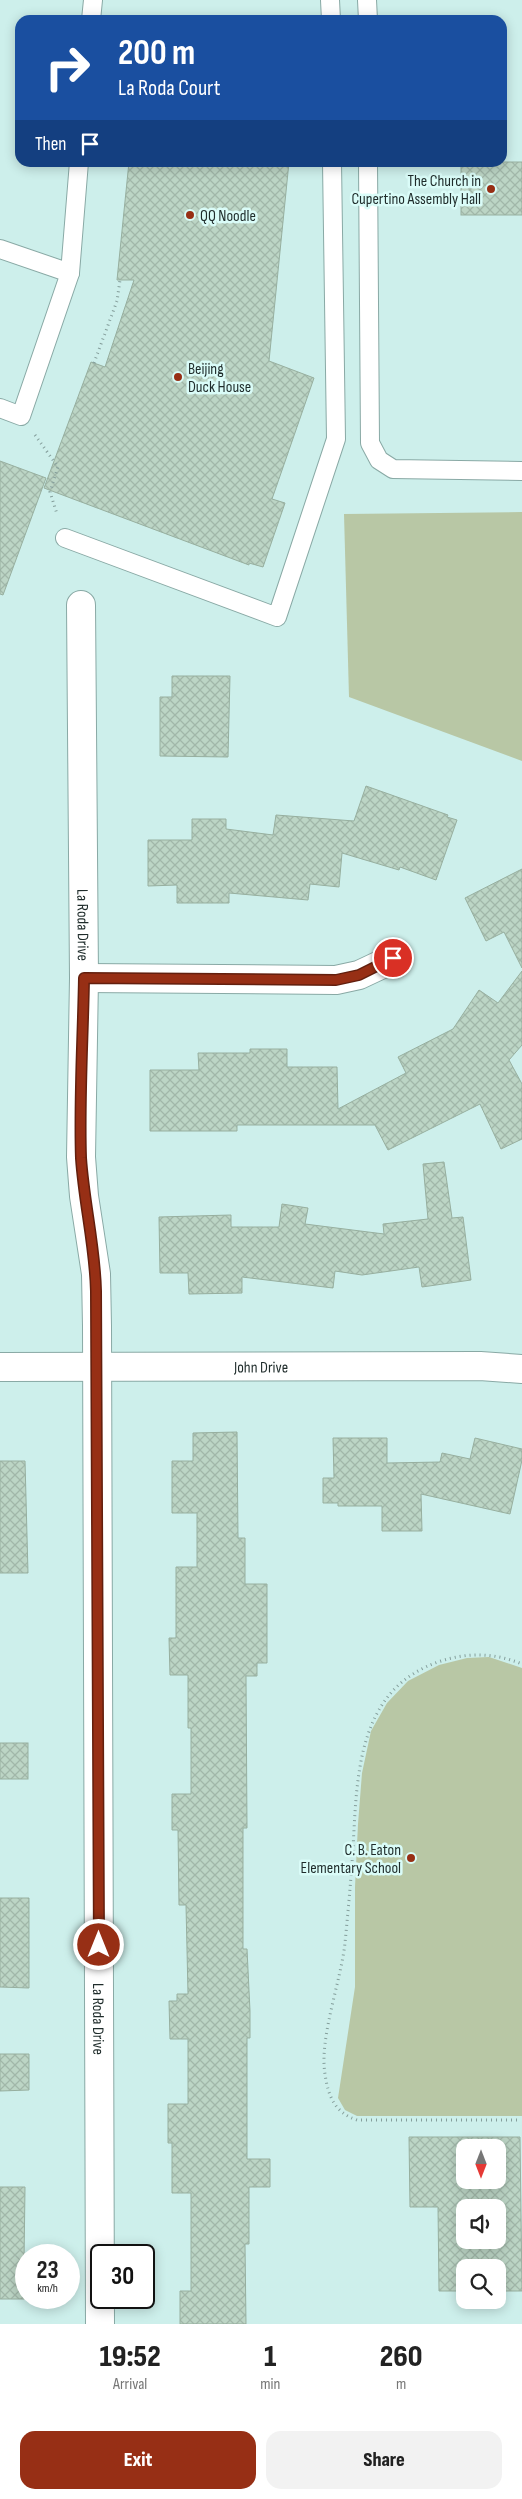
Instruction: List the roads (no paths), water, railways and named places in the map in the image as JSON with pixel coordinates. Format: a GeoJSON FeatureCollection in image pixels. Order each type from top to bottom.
{"type":"FeatureCollection","features":[{"type":"Feature","properties":{"kind":"street","name":"La Roda Drive"},"geometry":{"type":"LineString","coordinates":[[81,604],[84,978],[81,1157],[84,1196],[96,1274],[100,2324]]}},
{"type":"Feature","properties":{"kind":"street"},"geometry":{"type":"LineString","coordinates":[[84,978],[336,980],[359,975],[393,958]]}},
{"type":"Feature","properties":{"kind":"street","name":"John Drive"},"geometry":{"type":"LineString","coordinates":[[0,1367],[480,1366],[522,1369]]}},
{"type":"Feature","properties":{"kind":"lane"},"geometry":{"type":"LineString","coordinates":[[92,15],[93,0]]}},
{"type":"Feature","properties":{"kind":"lane"},"geometry":{"type":"LineString","coordinates":[[330,0],[331,15]]}},
{"type":"Feature","properties":{"kind":"lane"},"geometry":{"type":"LineString","coordinates":[[366,0],[368,15]]}},
{"type":"Feature","properties":{"kind":"lane"},"geometry":{"type":"LineString","coordinates":[[0,408],[21,416],[70,273],[79,167]]}},
{"type":"Feature","properties":{"kind":"lane"},"geometry":{"type":"LineString","coordinates":[[65,538],[277,618],[336,439],[332,167]]}},
{"type":"Feature","properties":{"kind":"lane"},"geometry":{"type":"LineString","coordinates":[[368,167],[370,444],[379,460],[393,469],[522,471]]}},
{"type":"Feature","properties":{"kind":"lane"},"geometry":{"type":"LineString","coordinates":[[0,249],[70,273]]}},
{"type":"Feature","properties":{"kind":"place","name":"The Church in Cupertino Assembly Hall"},"geometry":{"type":"Point","coordinates":[491,189]}},
{"type":"Feature","properties":{"kind":"place","name":"QQ Noodle"},"geometry":{"type":"Point","coordinates":[190,215]}},
{"type":"Feature","properties":{"kind":"place","name":"Beijing Duck House"},"geometry":{"type":"Point","coordinates":[178,377]}},
{"type":"Feature","properties":{"kind":"place","name":"C. B. Eaton Elementary School"},"geometry":{"type":"Point","coordinates":[411,1858]}}]}
